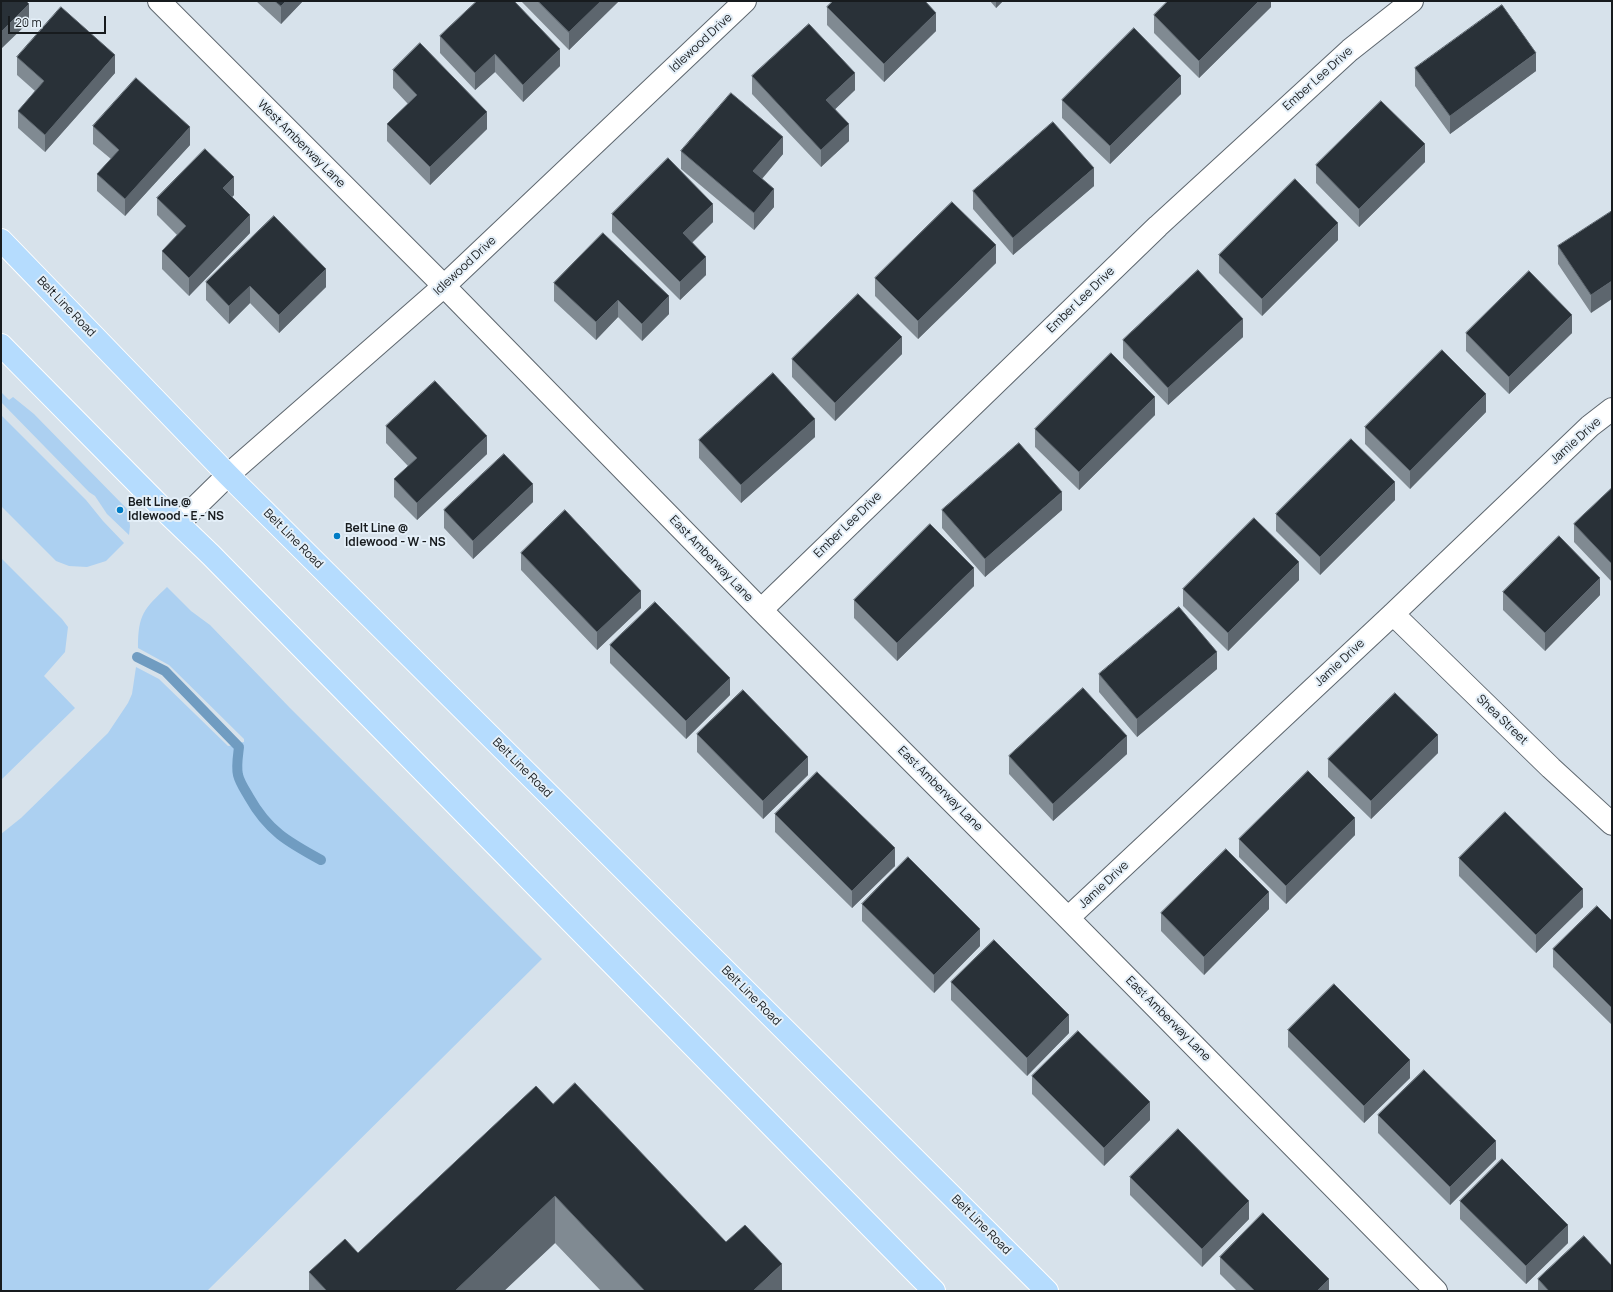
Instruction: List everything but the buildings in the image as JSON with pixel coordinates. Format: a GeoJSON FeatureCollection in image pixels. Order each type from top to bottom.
{"type":"FeatureCollection","features":[{"type":"Feature","properties":{"kind":"main road","name":"Belt Line Road"},"geometry":{"type":"LineString","coordinates":[[1,240],[228,475],[1047,1291]]}},
{"type":"Feature","properties":{"kind":"main road"},"geometry":{"type":"LineString","coordinates":[[1,345],[475,822],[934,1291]]}},
{"type":"Feature","properties":{"kind":"street","name":"West Amberway Lane"},"geometry":{"type":"LineString","coordinates":[[159,1],[444,286]]}},
{"type":"Feature","properties":{"kind":"street","name":"Idlewood Drive"},"geometry":{"type":"LineString","coordinates":[[179,523],[228,475],[444,286],[745,1]]}},
{"type":"Feature","properties":{"kind":"street","name":"Ember Lee Drive"},"geometry":{"type":"LineString","coordinates":[[761,610],[1158,226],[1350,50],[1412,1]]}},
{"type":"Feature","properties":{"kind":"street","name":"East Amberway Lane"},"geometry":{"type":"LineString","coordinates":[[444,286],[761,610],[1068,918],[1436,1291]]}},
{"type":"Feature","properties":{"kind":"street","name":"Jamie Drive"},"geometry":{"type":"LineString","coordinates":[[1068,918],[1393,614],[1590,426],[1612,409]]}},
{"type":"Feature","properties":{"kind":"street","name":"Shea Street"},"geometry":{"type":"LineString","coordinates":[[1393,614],[1551,768],[1612,824]]}},
{"type":"Feature","properties":{"kind":"shaded area"},"geometry":{"type":"Polygon","coordinates":[[[1,392],[9,400],[13,397],[34,414],[128,510],[130,526],[129,535],[107,514],[95,496],[89,492],[1,402],[1,392]]]}},
{"type":"Feature","properties":{"kind":"shaded area"},"geometry":{"type":"Polygon","coordinates":[[[1,415],[86,500],[124,543],[106,561],[87,567],[69,566],[56,561],[1,506],[1,415]]]}},
{"type":"Feature","properties":{"kind":"shaded area"},"geometry":{"type":"Polygon","coordinates":[[[1,558],[62,619],[68,627],[65,652],[44,676],[75,708],[1,780],[1,558]]]}},
{"type":"Feature","properties":{"kind":"shaded area"},"geometry":{"type":"Polygon","coordinates":[[[167,587],[191,611],[210,625],[290,708],[542,959],[207,1291],[1,1291],[1,834],[21,818],[108,733],[128,703],[132,694],[136,667],[159,679],[228,746],[244,742],[244,739],[169,665],[138,648],[139,627],[144,613],[153,601],[167,587]]]}},
{"type":"Feature","properties":{"kind":"waterway"},"geometry":{"type":"LineString","coordinates":[[137,657],[165,671],[239,747],[237,772],[240,781],[256,809],[271,827],[298,847],[321,860]]}},
{"type":"Feature","properties":{"kind":"place","name":"Belt Line @ Idlewood - E - NS"},"geometry":{"type":"Point","coordinates":[120,510]}},
{"type":"Feature","properties":{"kind":"place","name":"Belt Line @ Idlewood - W - NS"},"geometry":{"type":"Point","coordinates":[337,536]}}]}
